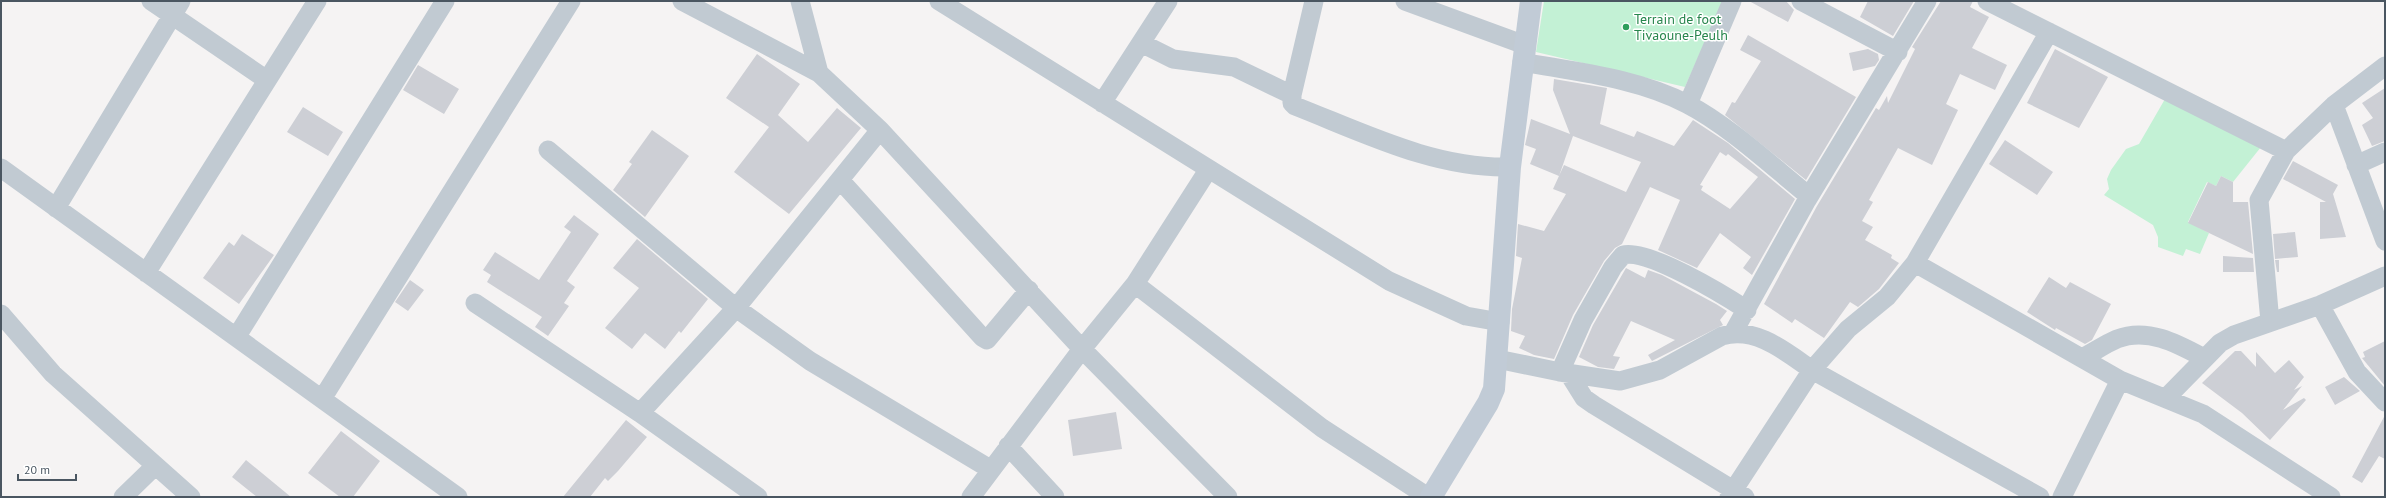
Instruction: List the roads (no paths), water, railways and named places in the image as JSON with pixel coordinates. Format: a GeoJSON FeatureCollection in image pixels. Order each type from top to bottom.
{"type":"FeatureCollection","features":[{"type":"Feature","properties":{"kind":"street"},"geometry":{"type":"LineString","coordinates":[[151,1],[176,9],[267,80]]}},
{"type":"Feature","properties":{"kind":"street"},"geometry":{"type":"LineString","coordinates":[[146,273],[317,1]]}},
{"type":"Feature","properties":{"kind":"street"},"geometry":{"type":"LineString","coordinates":[[237,336],[445,1]]}},
{"type":"Feature","properties":{"kind":"street"},"geometry":{"type":"LineString","coordinates":[[322,399],[572,1]]}},
{"type":"Feature","properties":{"kind":"street"},"geometry":{"type":"LineString","coordinates":[[682,1],[819,72],[880,130],[1082,349],[1228,497]]}},
{"type":"Feature","properties":{"kind":"street"},"geometry":{"type":"LineString","coordinates":[[800,1],[819,72]]}},
{"type":"Feature","properties":{"kind":"street"},"geometry":{"type":"LineString","coordinates":[[939,1],[1208,170],[1389,281],[1466,316],[1500,322]]}},
{"type":"Feature","properties":{"kind":"street"},"geometry":{"type":"LineString","coordinates":[[1102,103],[1168,1]]}},
{"type":"Feature","properties":{"kind":"street"},"geometry":{"type":"LineString","coordinates":[[1314,1],[1292,96],[1292,102],[1295,106],[1414,152],[1460,164],[1486,168],[1510,167]]}},
{"type":"Feature","properties":{"kind":"street"},"geometry":{"type":"LineString","coordinates":[[1405,1],[1524,54],[1659,91],[1688,104],[1716,123],[1809,196]]}},
{"type":"Feature","properties":{"kind":"street"},"geometry":{"type":"LineString","coordinates":[[1135,284],[1322,428],[1430,497],[1491,397],[1496,377],[1510,167],[1531,1]]}},
{"type":"Feature","properties":{"kind":"street"},"geometry":{"type":"LineString","coordinates":[[1688,104],[1732,1]]}},
{"type":"Feature","properties":{"kind":"street"},"geometry":{"type":"LineString","coordinates":[[1800,1],[1898,52]]}},
{"type":"Feature","properties":{"kind":"street"},"geometry":{"type":"LineString","coordinates":[[1732,333],[1809,196],[1898,52],[1927,1]]}},
{"type":"Feature","properties":{"kind":"street"},"geometry":{"type":"LineString","coordinates":[[1987,1],[2286,151]]}},
{"type":"Feature","properties":{"kind":"street"},"geometry":{"type":"LineString","coordinates":[[56,208],[176,9]]}},
{"type":"Feature","properties":{"kind":"street"},"geometry":{"type":"LineString","coordinates":[[1564,373],[1594,406],[1736,495],[1812,370],[1848,329],[1887,297],[1915,263],[2049,32]]}},
{"type":"Feature","properties":{"kind":"street"},"geometry":{"type":"LineString","coordinates":[[1141,43],[1173,59],[1234,67],[1292,96]]}},
{"type":"Feature","properties":{"kind":"street"},"geometry":{"type":"LineString","coordinates":[[2270,322],[2259,200],[2286,151],[2334,105],[2385,66]]}},
{"type":"Feature","properties":{"kind":"street"},"geometry":{"type":"LineString","coordinates":[[2334,105],[2385,241]]}},
{"type":"Feature","properties":{"kind":"street"},"geometry":{"type":"LineString","coordinates":[[640,413],[736,308],[841,181],[880,130]]}},
{"type":"Feature","properties":{"kind":"street"},"geometry":{"type":"LineString","coordinates":[[548,150],[736,308],[810,361],[990,469]]}},
{"type":"Feature","properties":{"kind":"street"},"geometry":{"type":"LineString","coordinates":[[2356,165],[2385,152]]}},
{"type":"Feature","properties":{"kind":"street"},"geometry":{"type":"LineString","coordinates":[[1,168],[146,273],[237,336],[458,497]]}},
{"type":"Feature","properties":{"kind":"street"},"geometry":{"type":"LineString","coordinates":[[971,497],[990,469],[1082,349],[1135,284],[1208,170]]}},
{"type":"Feature","properties":{"kind":"street"},"geometry":{"type":"LineString","coordinates":[[841,181],[982,338],[987,340],[1029,290]]}},
{"type":"Feature","properties":{"kind":"street"},"geometry":{"type":"LineString","coordinates":[[1564,373],[1583,320],[1613,267],[1623,255],[1635,254],[1689,276],[1719,292],[1746,310]]}},
{"type":"Feature","properties":{"kind":"street"},"geometry":{"type":"LineString","coordinates":[[1915,263],[2120,380],[2203,414],[2331,497]]}},
{"type":"Feature","properties":{"kind":"street"},"geometry":{"type":"LineString","coordinates":[[2166,398],[2220,343],[2270,322],[2320,305],[2385,276]]}},
{"type":"Feature","properties":{"kind":"street"},"geometry":{"type":"LineString","coordinates":[[475,303],[640,413],[758,497]]}},
{"type":"Feature","properties":{"kind":"street"},"geometry":{"type":"LineString","coordinates":[[2320,305],[2357,372],[2385,402]]}},
{"type":"Feature","properties":{"kind":"street"},"geometry":{"type":"LineString","coordinates":[[1,314],[53,374],[191,497]]}},
{"type":"Feature","properties":{"kind":"street"},"geometry":{"type":"LineString","coordinates":[[1497,359],[1564,373],[1620,381],[1643,376],[1660,370],[1710,341],[1732,333],[1759,337],[1782,349],[1812,370],[2040,497]]}},
{"type":"Feature","properties":{"kind":"street"},"geometry":{"type":"LineString","coordinates":[[2082,358],[2119,339],[2145,335],[2163,337],[2204,358]]}},
{"type":"Feature","properties":{"kind":"street"},"geometry":{"type":"LineString","coordinates":[[2062,497],[2120,380]]}},
{"type":"Feature","properties":{"kind":"street"},"geometry":{"type":"LineString","coordinates":[[1008,446],[1055,497]]}},
{"type":"Feature","properties":{"kind":"street"},"geometry":{"type":"LineString","coordinates":[[123,497],[155,466]]}},
{"type":"Feature","properties":{"kind":"place","name":"Terrain de foot Tivaoune-Peulh"},"geometry":{"type":"Point","coordinates":[1626,27]}}]}
